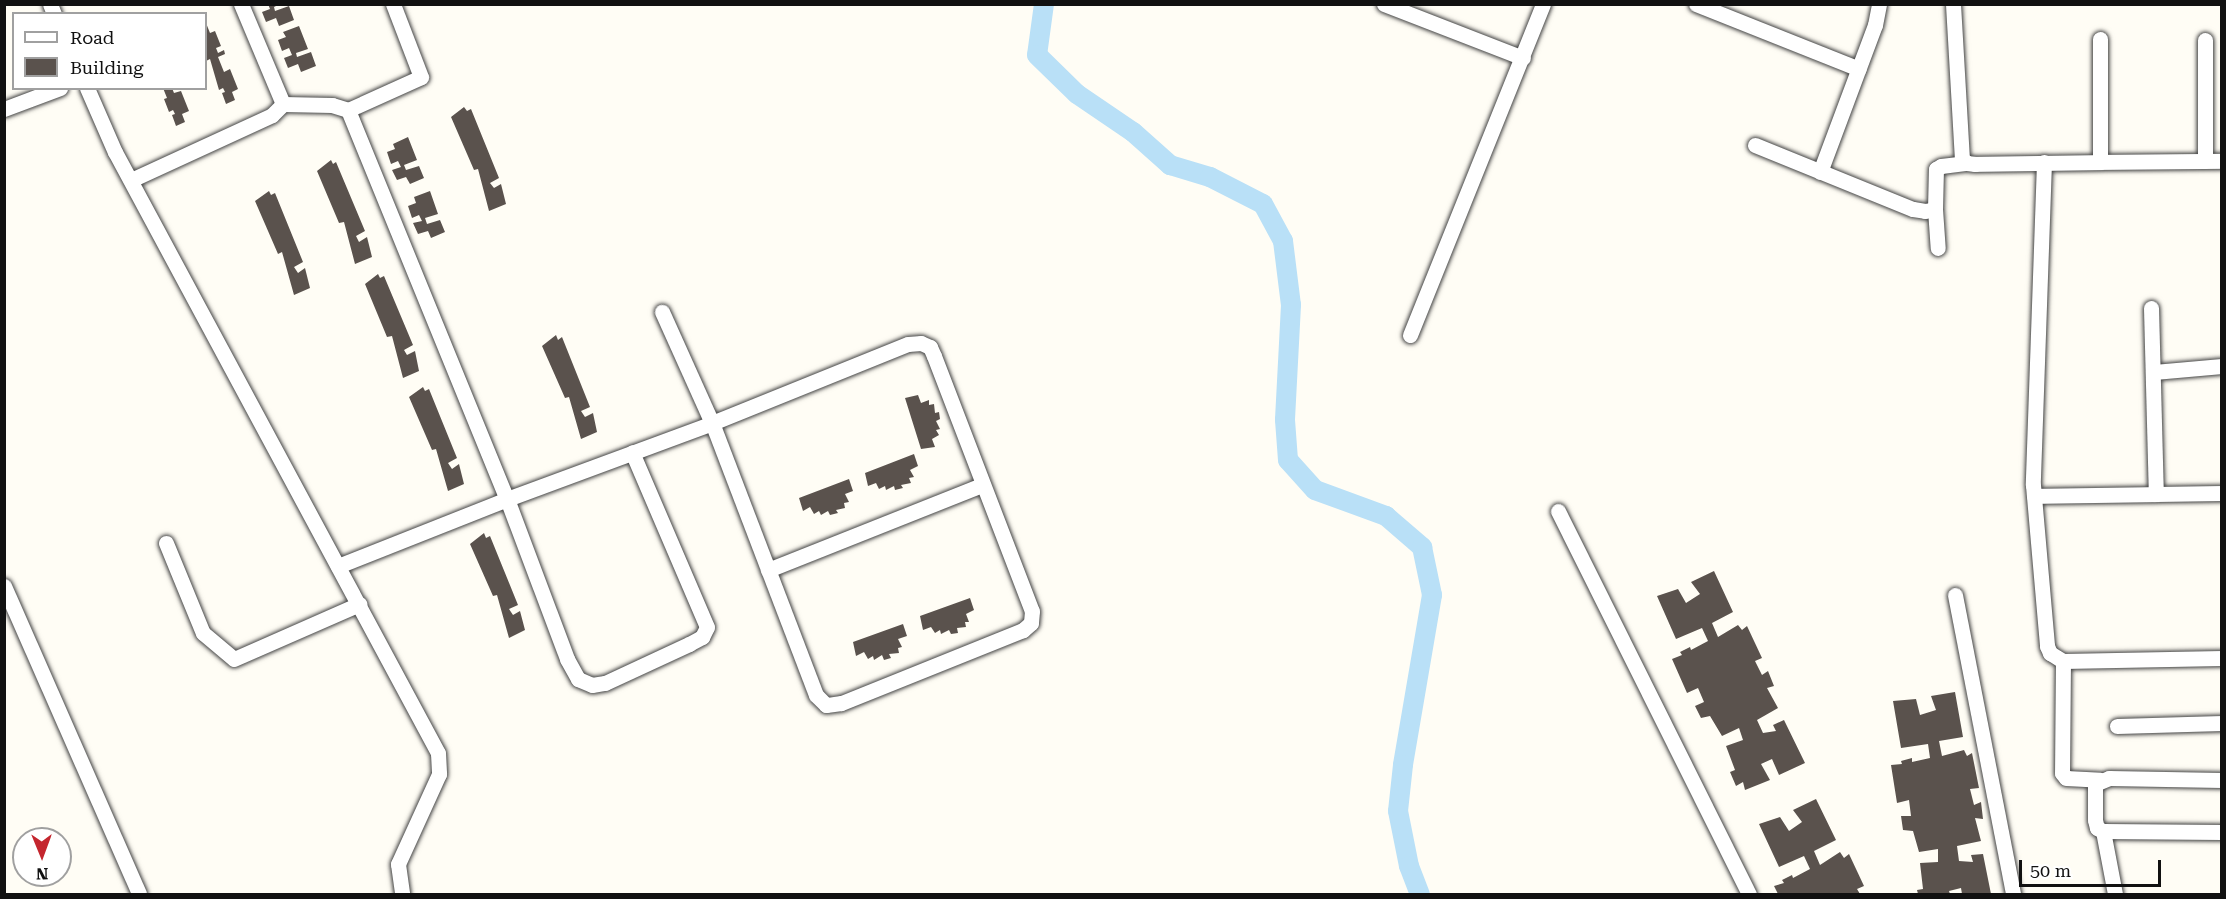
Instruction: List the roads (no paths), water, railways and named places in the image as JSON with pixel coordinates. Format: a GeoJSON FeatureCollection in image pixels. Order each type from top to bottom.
{"type":"FeatureCollection","features":[{"type":"Feature","properties":{"kind":"street"},"geometry":{"type":"LineString","coordinates":[[241,4],[283,104]]}},
{"type":"Feature","properties":{"kind":"street"},"geometry":{"type":"LineString","coordinates":[[130,180],[272,115],[283,104],[332,105],[348,110],[421,77],[393,4]]}},
{"type":"Feature","properties":{"kind":"street"},"geometry":{"type":"LineString","coordinates":[[1384,4],[1401,7],[1523,58]]}},
{"type":"Feature","properties":{"kind":"street"},"geometry":{"type":"LineString","coordinates":[[1410,335],[1543,4]]}},
{"type":"Feature","properties":{"kind":"street"},"geometry":{"type":"LineString","coordinates":[[1696,4],[1859,69]]}},
{"type":"Feature","properties":{"kind":"street"},"geometry":{"type":"LineString","coordinates":[[1820,172],[1875,25],[1879,4]]}},
{"type":"Feature","properties":{"kind":"street"},"geometry":{"type":"LineString","coordinates":[[1953,4],[1960,152],[1967,163]]}},
{"type":"Feature","properties":{"kind":"street"},"geometry":{"type":"LineString","coordinates":[[2100,39],[2100,162]]}},
{"type":"Feature","properties":{"kind":"street"},"geometry":{"type":"LineString","coordinates":[[2205,40],[2205,161]]}},
{"type":"Feature","properties":{"kind":"street"},"geometry":{"type":"LineString","coordinates":[[4,109],[55,90]]}},
{"type":"Feature","properties":{"kind":"street"},"geometry":{"type":"LineString","coordinates":[[88,90],[130,180],[438,753],[439,774],[398,864],[402,894]]}},
{"type":"Feature","properties":{"kind":"street"},"geometry":{"type":"LineString","coordinates":[[348,110],[507,499],[567,659],[578,679],[592,685],[606,683],[689,644],[702,637],[707,627],[632,452]]}},
{"type":"Feature","properties":{"kind":"street"},"geometry":{"type":"LineString","coordinates":[[1755,145],[1913,209],[1935,209]]}},
{"type":"Feature","properties":{"kind":"street"},"geometry":{"type":"LineString","coordinates":[[1938,248],[1935,209],[1936,169],[1941,166],[1967,163],[2222,161]]}},
{"type":"Feature","properties":{"kind":"street"},"geometry":{"type":"LineString","coordinates":[[2044,162],[2034,496],[2050,654],[2062,661],[2222,658]]}},
{"type":"Feature","properties":{"kind":"street"},"geometry":{"type":"LineString","coordinates":[[2151,308],[2156,494]]}},
{"type":"Feature","properties":{"kind":"street"},"geometry":{"type":"LineString","coordinates":[[338,566],[507,499],[712,423],[908,344],[921,343],[930,347],[934,356],[1032,611],[1031,623],[1023,630],[841,703],[826,705],[816,695],[712,423],[662,312]]}},
{"type":"Feature","properties":{"kind":"street"},"geometry":{"type":"LineString","coordinates":[[2154,372],[2222,366]]}},
{"type":"Feature","properties":{"kind":"street"},"geometry":{"type":"LineString","coordinates":[[768,570],[982,485]]}},
{"type":"Feature","properties":{"kind":"street"},"geometry":{"type":"LineString","coordinates":[[2034,496],[2222,493]]}},
{"type":"Feature","properties":{"kind":"street"},"geometry":{"type":"LineString","coordinates":[[1558,511],[1749,894]]}},
{"type":"Feature","properties":{"kind":"street"},"geometry":{"type":"LineString","coordinates":[[166,543],[203,633],[234,659],[359,604]]}},
{"type":"Feature","properties":{"kind":"street"},"geometry":{"type":"LineString","coordinates":[[4,586],[139,894]]}},
{"type":"Feature","properties":{"kind":"street"},"geometry":{"type":"LineString","coordinates":[[1955,595],[2013,894]]}},
{"type":"Feature","properties":{"kind":"street"},"geometry":{"type":"LineString","coordinates":[[2062,661],[2062,773],[2066,778],[2222,780]]}},
{"type":"Feature","properties":{"kind":"street"},"geometry":{"type":"LineString","coordinates":[[2117,726],[2222,723]]}},
{"type":"Feature","properties":{"kind":"street"},"geometry":{"type":"LineString","coordinates":[[2100,780],[2095,784],[2095,820],[2097,828],[2103,831],[2222,832]]}},
{"type":"Feature","properties":{"kind":"street"},"geometry":{"type":"LineString","coordinates":[[2103,831],[2115,894]]}},
{"type":"Feature","properties":{"kind":"waterway"},"geometry":{"type":"LineString","coordinates":[[1044,4],[1037,55],[1077,94],[1133,132],[1170,165],[1210,177],[1263,204],[1283,241],[1291,305],[1285,420],[1288,460],[1315,490],[1386,516],[1422,547],[1432,595],[1403,765],[1398,811],[1409,866],[1420,894]]}}]}
